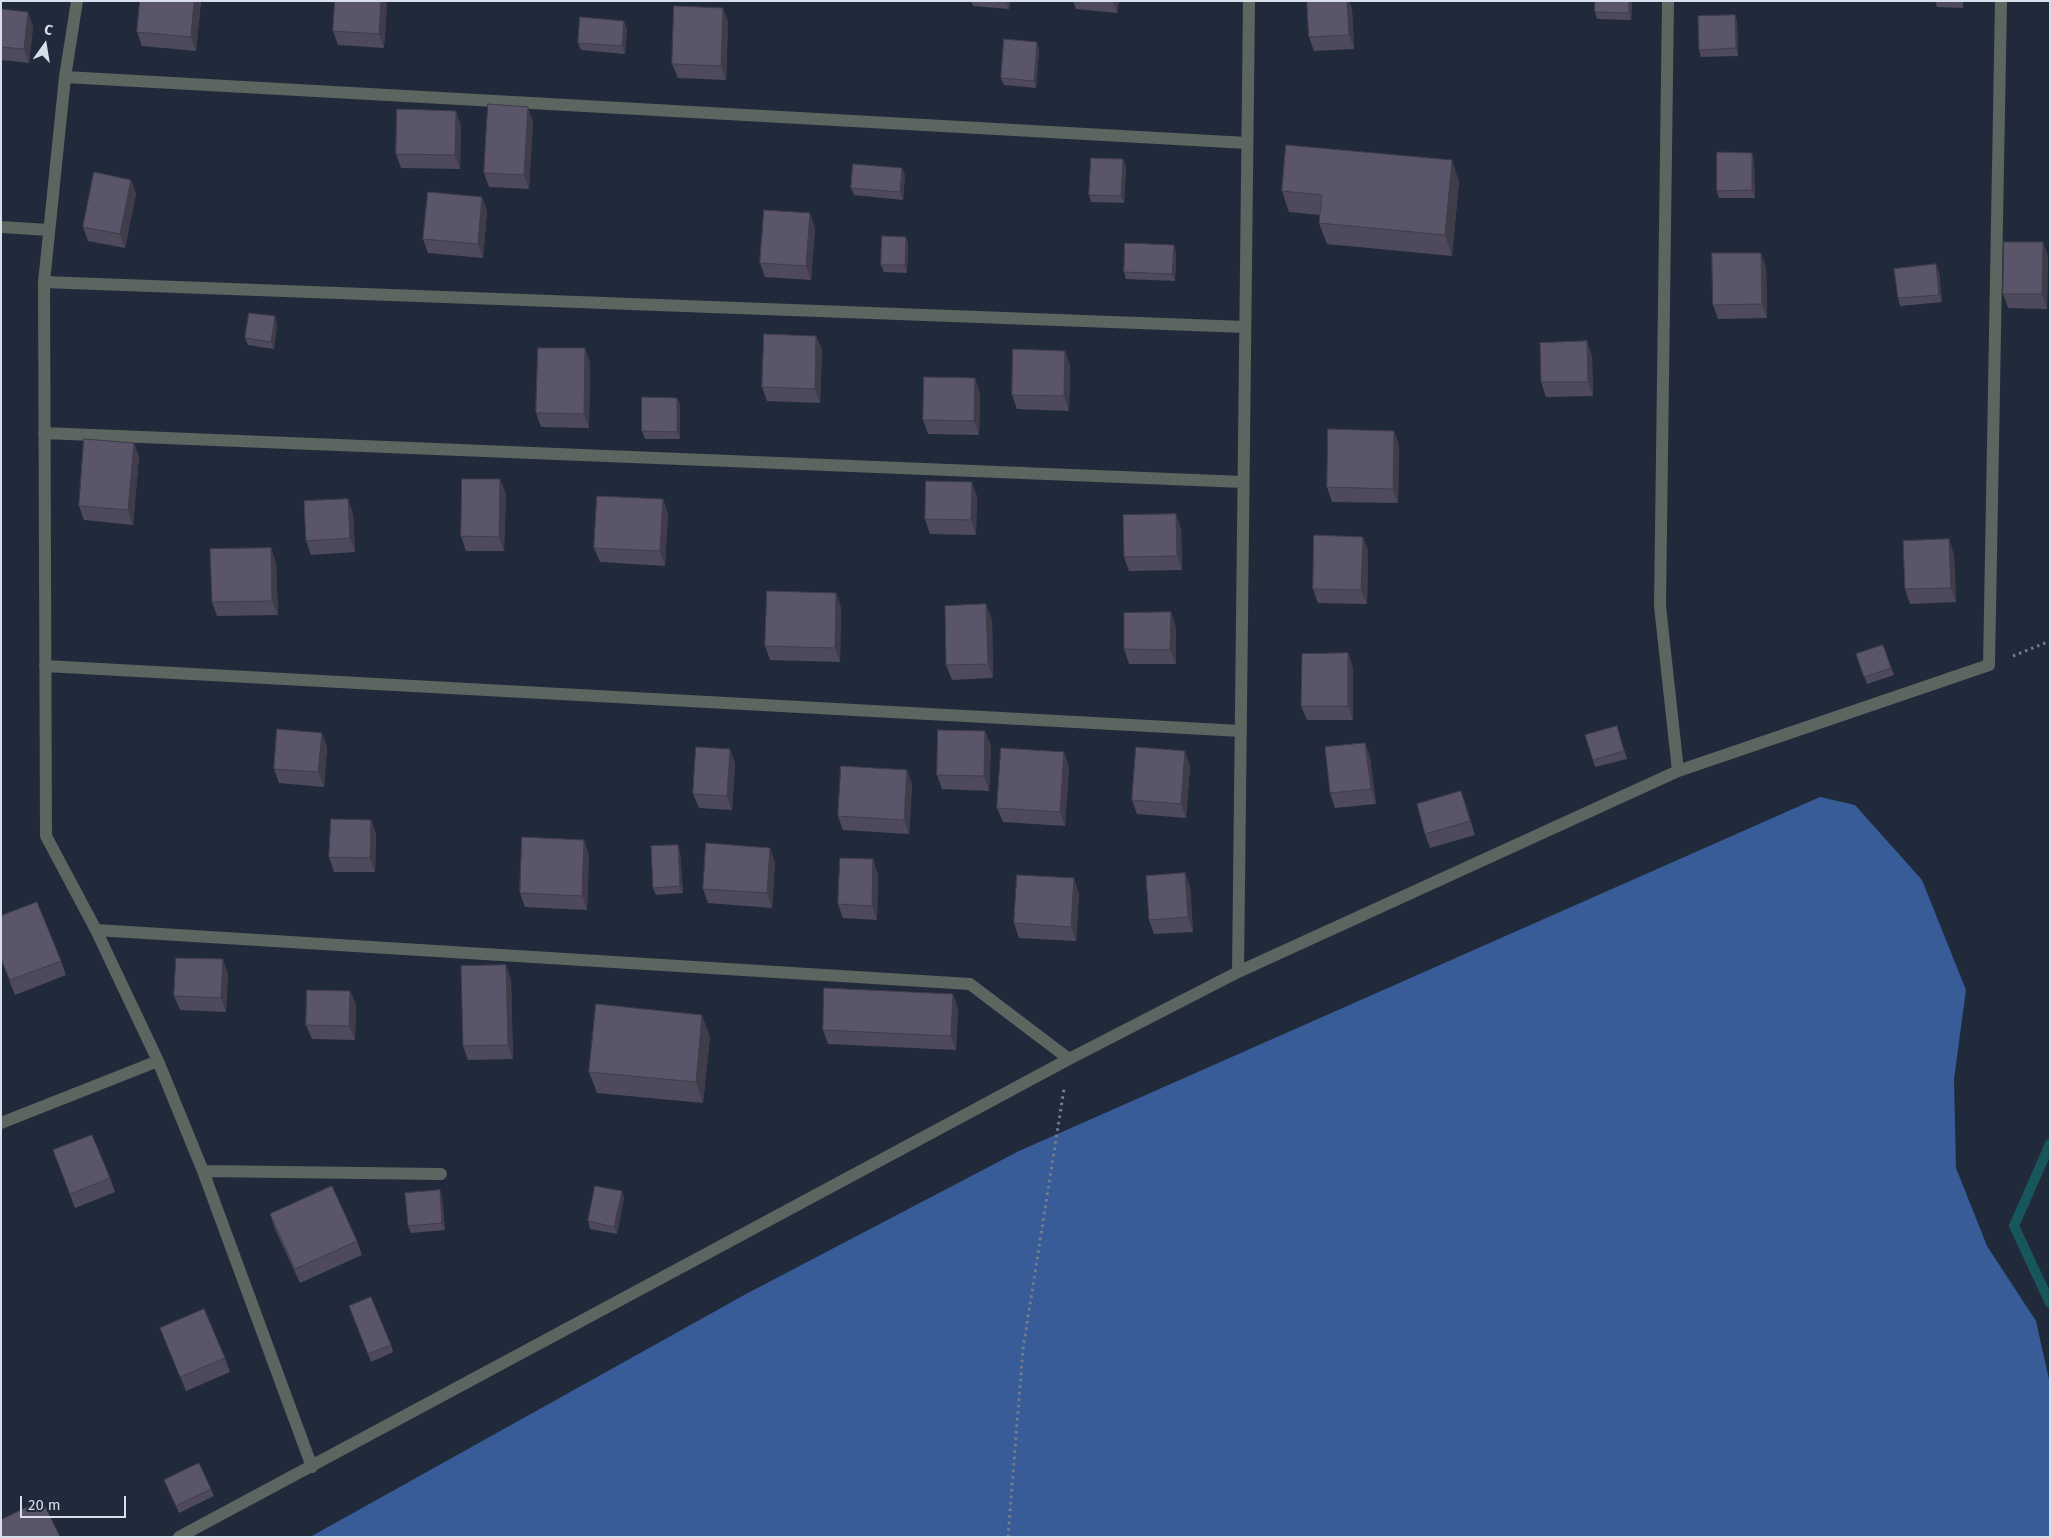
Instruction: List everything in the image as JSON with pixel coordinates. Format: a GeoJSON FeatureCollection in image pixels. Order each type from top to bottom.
{"type":"FeatureCollection","features":[{"type":"Feature","properties":{"kind":"street"},"geometry":{"type":"LineString","coordinates":[[77,1],[66,77],[44,282],[46,836],[96,930],[158,1061],[203,1171],[312,1467]]}},
{"type":"Feature","properties":{"kind":"street"},"geometry":{"type":"LineString","coordinates":[[1238,972],[1249,1]]}},
{"type":"Feature","properties":{"kind":"street"},"geometry":{"type":"LineString","coordinates":[[1668,1],[1660,606],[1678,771]]}},
{"type":"Feature","properties":{"kind":"street"},"geometry":{"type":"LineString","coordinates":[[179,1537],[1069,1059],[1238,972],[1678,771],[1989,665],[2001,1]]}},
{"type":"Feature","properties":{"kind":"street"},"geometry":{"type":"LineString","coordinates":[[66,77],[1247,143]]}},
{"type":"Feature","properties":{"kind":"street"},"geometry":{"type":"LineString","coordinates":[[1,227],[49,230]]}},
{"type":"Feature","properties":{"kind":"street"},"geometry":{"type":"LineString","coordinates":[[44,282],[1245,327]]}},
{"type":"Feature","properties":{"kind":"street"},"geometry":{"type":"LineString","coordinates":[[44,433],[1244,482]]}},
{"type":"Feature","properties":{"kind":"street"},"geometry":{"type":"LineString","coordinates":[[45,666],[1241,731]]}},
{"type":"Feature","properties":{"kind":"street"},"geometry":{"type":"LineString","coordinates":[[96,930],[970,984],[1069,1059]]}},
{"type":"Feature","properties":{"kind":"street"},"geometry":{"type":"LineString","coordinates":[[1,1123],[158,1061]]}},
{"type":"Feature","properties":{"kind":"street"},"geometry":{"type":"LineString","coordinates":[[203,1171],[441,1174]]}},
{"type":"Feature","properties":{"kind":"path"},"geometry":{"type":"LineString","coordinates":[[1989,665],[2050,641]]}},
{"type":"Feature","properties":{"kind":"path"},"geometry":{"type":"LineString","coordinates":[[1008,1537],[1023,1349],[1069,1059]]}},
{"type":"Feature","properties":{"kind":"shaded area"},"geometry":{"type":"Polygon","coordinates":[[[1820,797],[1855,805],[1922,880],[1966,990],[1954,1079],[1956,1168],[1987,1246],[2036,1321],[2050,1384],[2050,1537],[310,1537],[746,1294],[1019,1151],[1820,797]]]}},
{"type":"Feature","properties":{"kind":"building"},"geometry":{"type":"Polygon","coordinates":[[[140,1],[194,1],[191,37],[137,32],[140,1]]]}},
{"type":"Feature","properties":{"kind":"building"},"geometry":{"type":"Polygon","coordinates":[[[335,1],[381,1],[379,34],[333,31],[335,1]]]}},
{"type":"Feature","properties":{"kind":"building"},"geometry":{"type":"Polygon","coordinates":[[[1307,1],[1347,1],[1349,35],[1309,37],[1307,1]]]}},
{"type":"Feature","properties":{"kind":"building"},"geometry":{"type":"Polygon","coordinates":[[[1595,1],[1629,1],[1629,13],[1595,12],[1595,1]]]}},
{"type":"Feature","properties":{"kind":"building"},"geometry":{"type":"Polygon","coordinates":[[[674,6],[723,8],[721,66],[672,64],[674,6]]]}},
{"type":"Feature","properties":{"kind":"building"},"geometry":{"type":"Polygon","coordinates":[[[1,9],[28,12],[24,49],[1,47],[1,9]]]}},
{"type":"Feature","properties":{"kind":"building"},"geometry":{"type":"Polygon","coordinates":[[[1735,15],[1736,48],[1699,50],[1698,16],[1735,15]]]}},
{"type":"Feature","properties":{"kind":"building"},"geometry":{"type":"Polygon","coordinates":[[[580,17],[624,21],[622,46],[578,43],[580,17]]]}},
{"type":"Feature","properties":{"kind":"building"},"geometry":{"type":"Polygon","coordinates":[[[1004,39],[1037,42],[1034,81],[1001,78],[1004,39]]]}},
{"type":"Feature","properties":{"kind":"building"},"geometry":{"type":"Polygon","coordinates":[[[488,104],[528,107],[524,175],[484,173],[488,104]]]}},
{"type":"Feature","properties":{"kind":"building"},"geometry":{"type":"Polygon","coordinates":[[[397,109],[456,111],[455,155],[396,154],[397,109]]]}},
{"type":"Feature","properties":{"kind":"building"},"geometry":{"type":"Polygon","coordinates":[[[1286,145],[1452,160],[1445,235],[1319,223],[1322,195],[1282,191],[1286,145]]]}},
{"type":"Feature","properties":{"kind":"building"},"geometry":{"type":"Polygon","coordinates":[[[1717,152],[1752,153],[1752,190],[1717,191],[1717,152]]]}},
{"type":"Feature","properties":{"kind":"building"},"geometry":{"type":"Polygon","coordinates":[[[1091,158],[1123,159],[1121,196],[1089,195],[1091,158]]]}},
{"type":"Feature","properties":{"kind":"building"},"geometry":{"type":"Polygon","coordinates":[[[853,164],[902,168],[900,192],[851,188],[853,164]]]}},
{"type":"Feature","properties":{"kind":"building"},"geometry":{"type":"Polygon","coordinates":[[[94,172],[131,180],[120,234],[83,227],[94,172]]]}},
{"type":"Feature","properties":{"kind":"building"},"geometry":{"type":"Polygon","coordinates":[[[428,192],[482,197],[478,244],[423,239],[428,192]]]}},
{"type":"Feature","properties":{"kind":"building"},"geometry":{"type":"Polygon","coordinates":[[[764,210],[810,213],[806,266],[760,263],[764,210]]]}},
{"type":"Feature","properties":{"kind":"building"},"geometry":{"type":"Polygon","coordinates":[[[882,236],[906,237],[905,265],[881,265],[882,236]]]}},
{"type":"Feature","properties":{"kind":"building"},"geometry":{"type":"Polygon","coordinates":[[[2004,242],[2043,242],[2042,294],[2003,294],[2004,242]]]}},
{"type":"Feature","properties":{"kind":"building"},"geometry":{"type":"Polygon","coordinates":[[[1125,243],[1174,245],[1172,274],[1124,272],[1125,243]]]}},
{"type":"Feature","properties":{"kind":"building"},"geometry":{"type":"Polygon","coordinates":[[[1712,253],[1761,253],[1762,304],[1713,305],[1712,253]]]}},
{"type":"Feature","properties":{"kind":"building"},"geometry":{"type":"Polygon","coordinates":[[[1936,264],[1939,295],[1898,298],[1894,269],[1936,264]]]}},
{"type":"Feature","properties":{"kind":"building"},"geometry":{"type":"Polygon","coordinates":[[[249,313],[275,316],[271,342],[245,338],[249,313]]]}},
{"type":"Feature","properties":{"kind":"building"},"geometry":{"type":"Polygon","coordinates":[[[764,334],[816,336],[815,389],[762,387],[764,334]]]}},
{"type":"Feature","properties":{"kind":"building"},"geometry":{"type":"Polygon","coordinates":[[[1587,341],[1588,382],[1541,382],[1540,343],[1587,341]]]}},
{"type":"Feature","properties":{"kind":"building"},"geometry":{"type":"Polygon","coordinates":[[[538,348],[585,348],[584,414],[536,413],[538,348]]]}},
{"type":"Feature","properties":{"kind":"building"},"geometry":{"type":"Polygon","coordinates":[[[1013,349],[1065,351],[1064,396],[1012,395],[1013,349]]]}},
{"type":"Feature","properties":{"kind":"building"},"geometry":{"type":"Polygon","coordinates":[[[924,377],[975,378],[974,421],[923,420],[924,377]]]}},
{"type":"Feature","properties":{"kind":"building"},"geometry":{"type":"Polygon","coordinates":[[[642,397],[677,398],[677,432],[642,431],[642,397]]]}},
{"type":"Feature","properties":{"kind":"building"},"geometry":{"type":"Polygon","coordinates":[[[1328,429],[1394,431],[1393,489],[1327,487],[1328,429]]]}},
{"type":"Feature","properties":{"kind":"building"},"geometry":{"type":"Polygon","coordinates":[[[84,439],[134,443],[128,510],[79,506],[84,439]]]}},
{"type":"Feature","properties":{"kind":"building"},"geometry":{"type":"Polygon","coordinates":[[[462,479],[500,479],[499,537],[461,536],[462,479]]]}},
{"type":"Feature","properties":{"kind":"building"},"geometry":{"type":"Polygon","coordinates":[[[926,481],[972,482],[971,520],[925,519],[926,481]]]}},
{"type":"Feature","properties":{"kind":"building"},"geometry":{"type":"Polygon","coordinates":[[[597,496],[663,499],[660,551],[594,548],[597,496]]]}},
{"type":"Feature","properties":{"kind":"building"},"geometry":{"type":"Polygon","coordinates":[[[348,499],[350,538],[306,541],[304,501],[348,499]]]}},
{"type":"Feature","properties":{"kind":"building"},"geometry":{"type":"Polygon","coordinates":[[[1176,514],[1177,556],[1124,557],[1123,515],[1176,514]]]}},
{"type":"Feature","properties":{"kind":"building"},"geometry":{"type":"Polygon","coordinates":[[[1314,535],[1363,537],[1361,590],[1313,589],[1314,535]]]}},
{"type":"Feature","properties":{"kind":"building"},"geometry":{"type":"Polygon","coordinates":[[[1949,539],[1951,588],[1905,589],[1903,541],[1949,539]]]}},
{"type":"Feature","properties":{"kind":"building"},"geometry":{"type":"Polygon","coordinates":[[[271,548],[272,601],[212,602],[210,549],[271,548]]]}},
{"type":"Feature","properties":{"kind":"building"},"geometry":{"type":"Polygon","coordinates":[[[767,591],[836,593],[835,648],[765,646],[767,591]]]}},
{"type":"Feature","properties":{"kind":"building"},"geometry":{"type":"Polygon","coordinates":[[[986,604],[988,664],[946,665],[945,606],[986,604]]]}},
{"type":"Feature","properties":{"kind":"building"},"geometry":{"type":"Polygon","coordinates":[[[1171,612],[1170,650],[1124,649],[1124,613],[1171,612]]]}},
{"type":"Feature","properties":{"kind":"building"},"geometry":{"type":"Polygon","coordinates":[[[1883,645],[1891,668],[1864,677],[1856,654],[1883,645]]]}},
{"type":"Feature","properties":{"kind":"building"},"geometry":{"type":"Polygon","coordinates":[[[1348,653],[1348,706],[1301,706],[1302,654],[1348,653]]]}},
{"type":"Feature","properties":{"kind":"building"},"geometry":{"type":"Polygon","coordinates":[[[1617,726],[1624,751],[1593,760],[1585,735],[1617,726]]]}},
{"type":"Feature","properties":{"kind":"building"},"geometry":{"type":"Polygon","coordinates":[[[277,729],[322,733],[318,772],[274,769],[277,729]]]}},
{"type":"Feature","properties":{"kind":"building"},"geometry":{"type":"Polygon","coordinates":[[[938,730],[985,731],[984,776],[937,775],[938,730]]]}},
{"type":"Feature","properties":{"kind":"building"},"geometry":{"type":"Polygon","coordinates":[[[1365,743],[1371,789],[1330,793],[1325,747],[1365,743]]]}},
{"type":"Feature","properties":{"kind":"building"},"geometry":{"type":"Polygon","coordinates":[[[696,747],[730,749],[727,796],[693,794],[696,747]]]}},
{"type":"Feature","properties":{"kind":"building"},"geometry":{"type":"Polygon","coordinates":[[[1136,747],[1185,751],[1181,804],[1132,800],[1136,747]]]}},
{"type":"Feature","properties":{"kind":"building"},"geometry":{"type":"Polygon","coordinates":[[[1001,748],[1064,752],[1060,812],[997,808],[1001,748]]]}},
{"type":"Feature","properties":{"kind":"building"},"geometry":{"type":"Polygon","coordinates":[[[841,766],[907,770],[904,820],[838,816],[841,766]]]}},
{"type":"Feature","properties":{"kind":"building"},"geometry":{"type":"Polygon","coordinates":[[[1461,791],[1470,821],[1425,834],[1417,804],[1461,791]]]}},
{"type":"Feature","properties":{"kind":"building"},"geometry":{"type":"Polygon","coordinates":[[[331,819],[371,820],[370,858],[329,857],[331,819]]]}},
{"type":"Feature","properties":{"kind":"building"},"geometry":{"type":"Polygon","coordinates":[[[522,837],[584,840],[582,896],[520,893],[522,837]]]}},
{"type":"Feature","properties":{"kind":"building"},"geometry":{"type":"Polygon","coordinates":[[[706,843],[770,848],[767,893],[703,889],[706,843]]]}},
{"type":"Feature","properties":{"kind":"building"},"geometry":{"type":"Polygon","coordinates":[[[678,845],[680,886],[653,888],[651,846],[678,845]]]}},
{"type":"Feature","properties":{"kind":"building"},"geometry":{"type":"Polygon","coordinates":[[[840,858],[873,859],[872,906],[838,904],[840,858]]]}},
{"type":"Feature","properties":{"kind":"building"},"geometry":{"type":"Polygon","coordinates":[[[1185,873],[1188,917],[1149,920],[1146,876],[1185,873]]]}},
{"type":"Feature","properties":{"kind":"building"},"geometry":{"type":"Polygon","coordinates":[[[1017,875],[1074,878],[1071,927],[1014,923],[1017,875]]]}},
{"type":"Feature","properties":{"kind":"building"},"geometry":{"type":"Polygon","coordinates":[[[37,902],[61,961],[10,980],[1,959],[1,916],[37,902]]]}},
{"type":"Feature","properties":{"kind":"building"},"geometry":{"type":"Polygon","coordinates":[[[176,958],[223,959],[221,998],[174,996],[176,958]]]}},
{"type":"Feature","properties":{"kind":"building"},"geometry":{"type":"Polygon","coordinates":[[[506,965],[508,1045],[463,1046],[461,966],[506,965]]]}},
{"type":"Feature","properties":{"kind":"building"},"geometry":{"type":"Polygon","coordinates":[[[824,988],[953,994],[951,1036],[823,1030],[824,988]]]}},
{"type":"Feature","properties":{"kind":"building"},"geometry":{"type":"Polygon","coordinates":[[[307,990],[350,991],[349,1026],[306,1025],[307,990]]]}},
{"type":"Feature","properties":{"kind":"building"},"geometry":{"type":"Polygon","coordinates":[[[596,1004],[702,1015],[696,1082],[589,1072],[596,1004]]]}},
{"type":"Feature","properties":{"kind":"building"},"geometry":{"type":"Polygon","coordinates":[[[92,1135],[110,1178],[70,1194],[53,1150],[92,1135]]]}},
{"type":"Feature","properties":{"kind":"building"},"geometry":{"type":"Polygon","coordinates":[[[332,1186],[357,1241],[295,1269],[270,1214],[332,1186]]]}},
{"type":"Feature","properties":{"kind":"building"},"geometry":{"type":"Polygon","coordinates":[[[595,1186],[622,1191],[614,1227],[588,1221],[595,1186]]]}},
{"type":"Feature","properties":{"kind":"building"},"geometry":{"type":"Polygon","coordinates":[[[440,1190],[442,1223],[408,1226],[405,1193],[440,1190]]]}},
{"type":"Feature","properties":{"kind":"building"},"geometry":{"type":"Polygon","coordinates":[[[371,1297],[391,1345],[368,1354],[349,1306],[371,1297]]]}},
{"type":"Feature","properties":{"kind":"building"},"geometry":{"type":"Polygon","coordinates":[[[204,1309],[225,1358],[180,1377],[160,1328],[204,1309]]]}},
{"type":"Feature","properties":{"kind":"building"},"geometry":{"type":"Polygon","coordinates":[[[199,1463],[211,1489],[176,1506],[164,1480],[199,1463]]]}},
{"type":"Feature","properties":{"kind":"building"},"geometry":{"type":"Polygon","coordinates":[[[42,1500],[60,1537],[2,1537],[1,1520],[42,1500]]]}},
{"type":"Feature","properties":{"kind":"waterway"},"geometry":{"type":"LineString","coordinates":[[2050,1144],[2014,1226],[2050,1303]]}}]}
